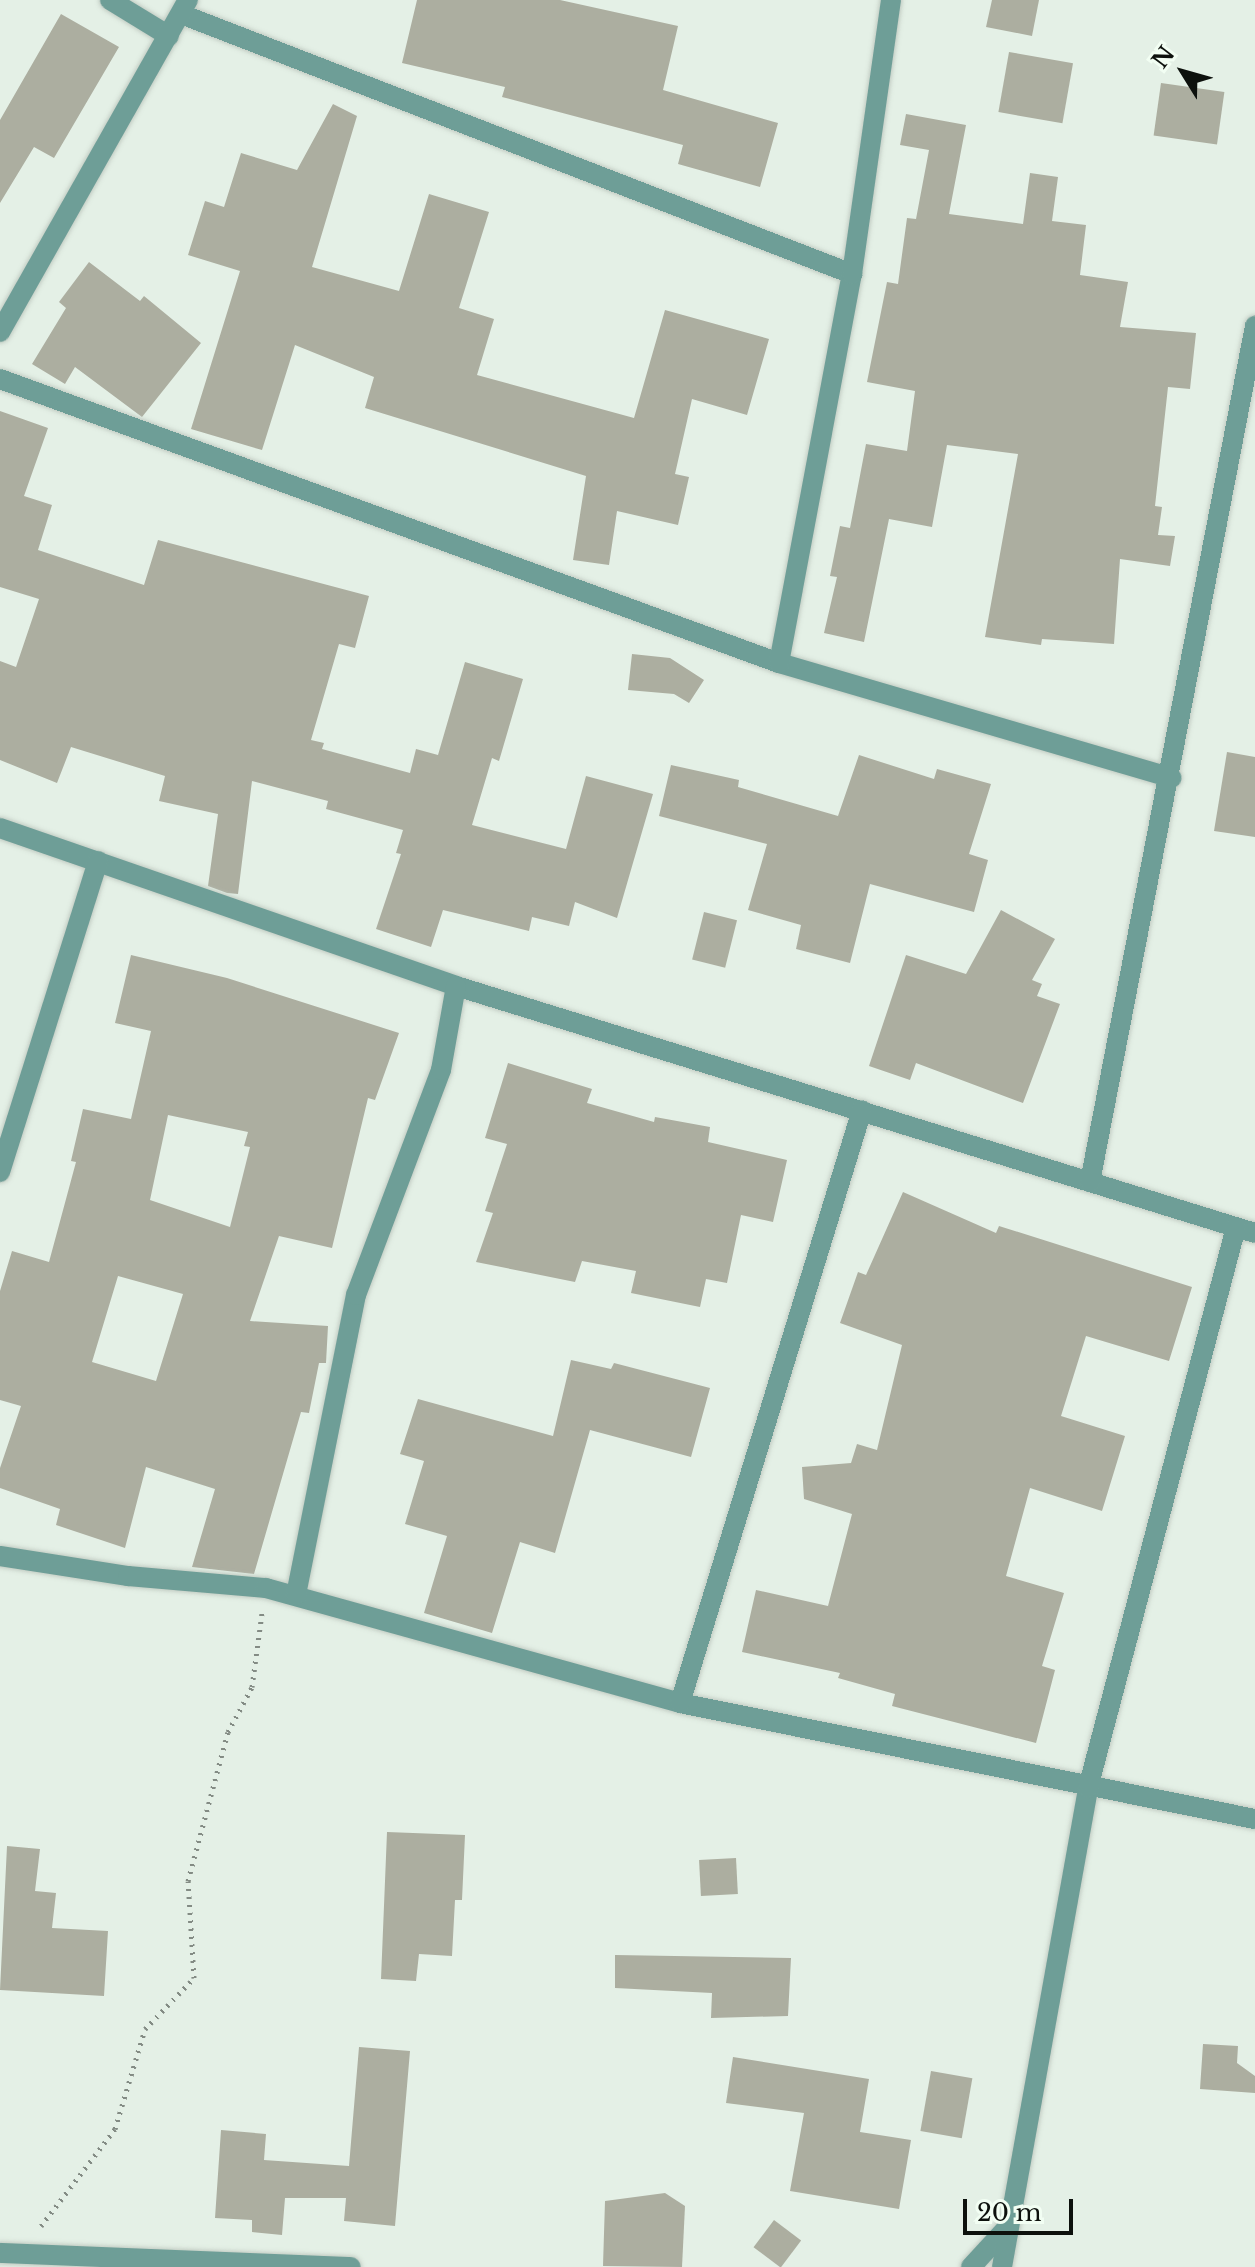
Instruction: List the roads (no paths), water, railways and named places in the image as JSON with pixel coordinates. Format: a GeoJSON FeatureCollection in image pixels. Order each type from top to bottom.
{"type":"FeatureCollection","features":[{"type":"Feature","properties":{"kind":"street"},"geometry":{"type":"LineString","coordinates":[[110,0],[169,36]]}},
{"type":"Feature","properties":{"kind":"street"},"geometry":{"type":"LineString","coordinates":[[779,663],[852,274],[891,0]]}},
{"type":"Feature","properties":{"kind":"street"},"geometry":{"type":"LineString","coordinates":[[0,332],[185,7],[852,274]]}},
{"type":"Feature","properties":{"kind":"street"},"geometry":{"type":"LineString","coordinates":[[1090,1182],[1171,778],[1255,326]]}},
{"type":"Feature","properties":{"kind":"street"},"geometry":{"type":"LineString","coordinates":[[0,379],[779,663],[1171,778]]}},
{"type":"Feature","properties":{"kind":"street"},"geometry":{"type":"LineString","coordinates":[[0,828],[456,986],[1246,1230],[1088,1788],[1005,2230],[1002,2267]]}},
{"type":"Feature","properties":{"kind":"street"},"geometry":{"type":"LineString","coordinates":[[0,1172],[98,861]]}},
{"type":"Feature","properties":{"kind":"street"},"geometry":{"type":"LineString","coordinates":[[296,1595],[356,1295],[441,1070],[456,986]]}},
{"type":"Feature","properties":{"kind":"street"},"geometry":{"type":"LineString","coordinates":[[680,1703],[862,1110]]}},
{"type":"Feature","properties":{"kind":"street"},"geometry":{"type":"LineString","coordinates":[[0,1556],[128,1576],[266,1588],[680,1703],[1088,1788],[1255,1819]]}},
{"type":"Feature","properties":{"kind":"street"},"geometry":{"type":"LineString","coordinates":[[971,2267],[1005,2230]]}},
{"type":"Feature","properties":{"kind":"street"},"geometry":{"type":"LineString","coordinates":[[10,2254],[351,2267]]}}]}
